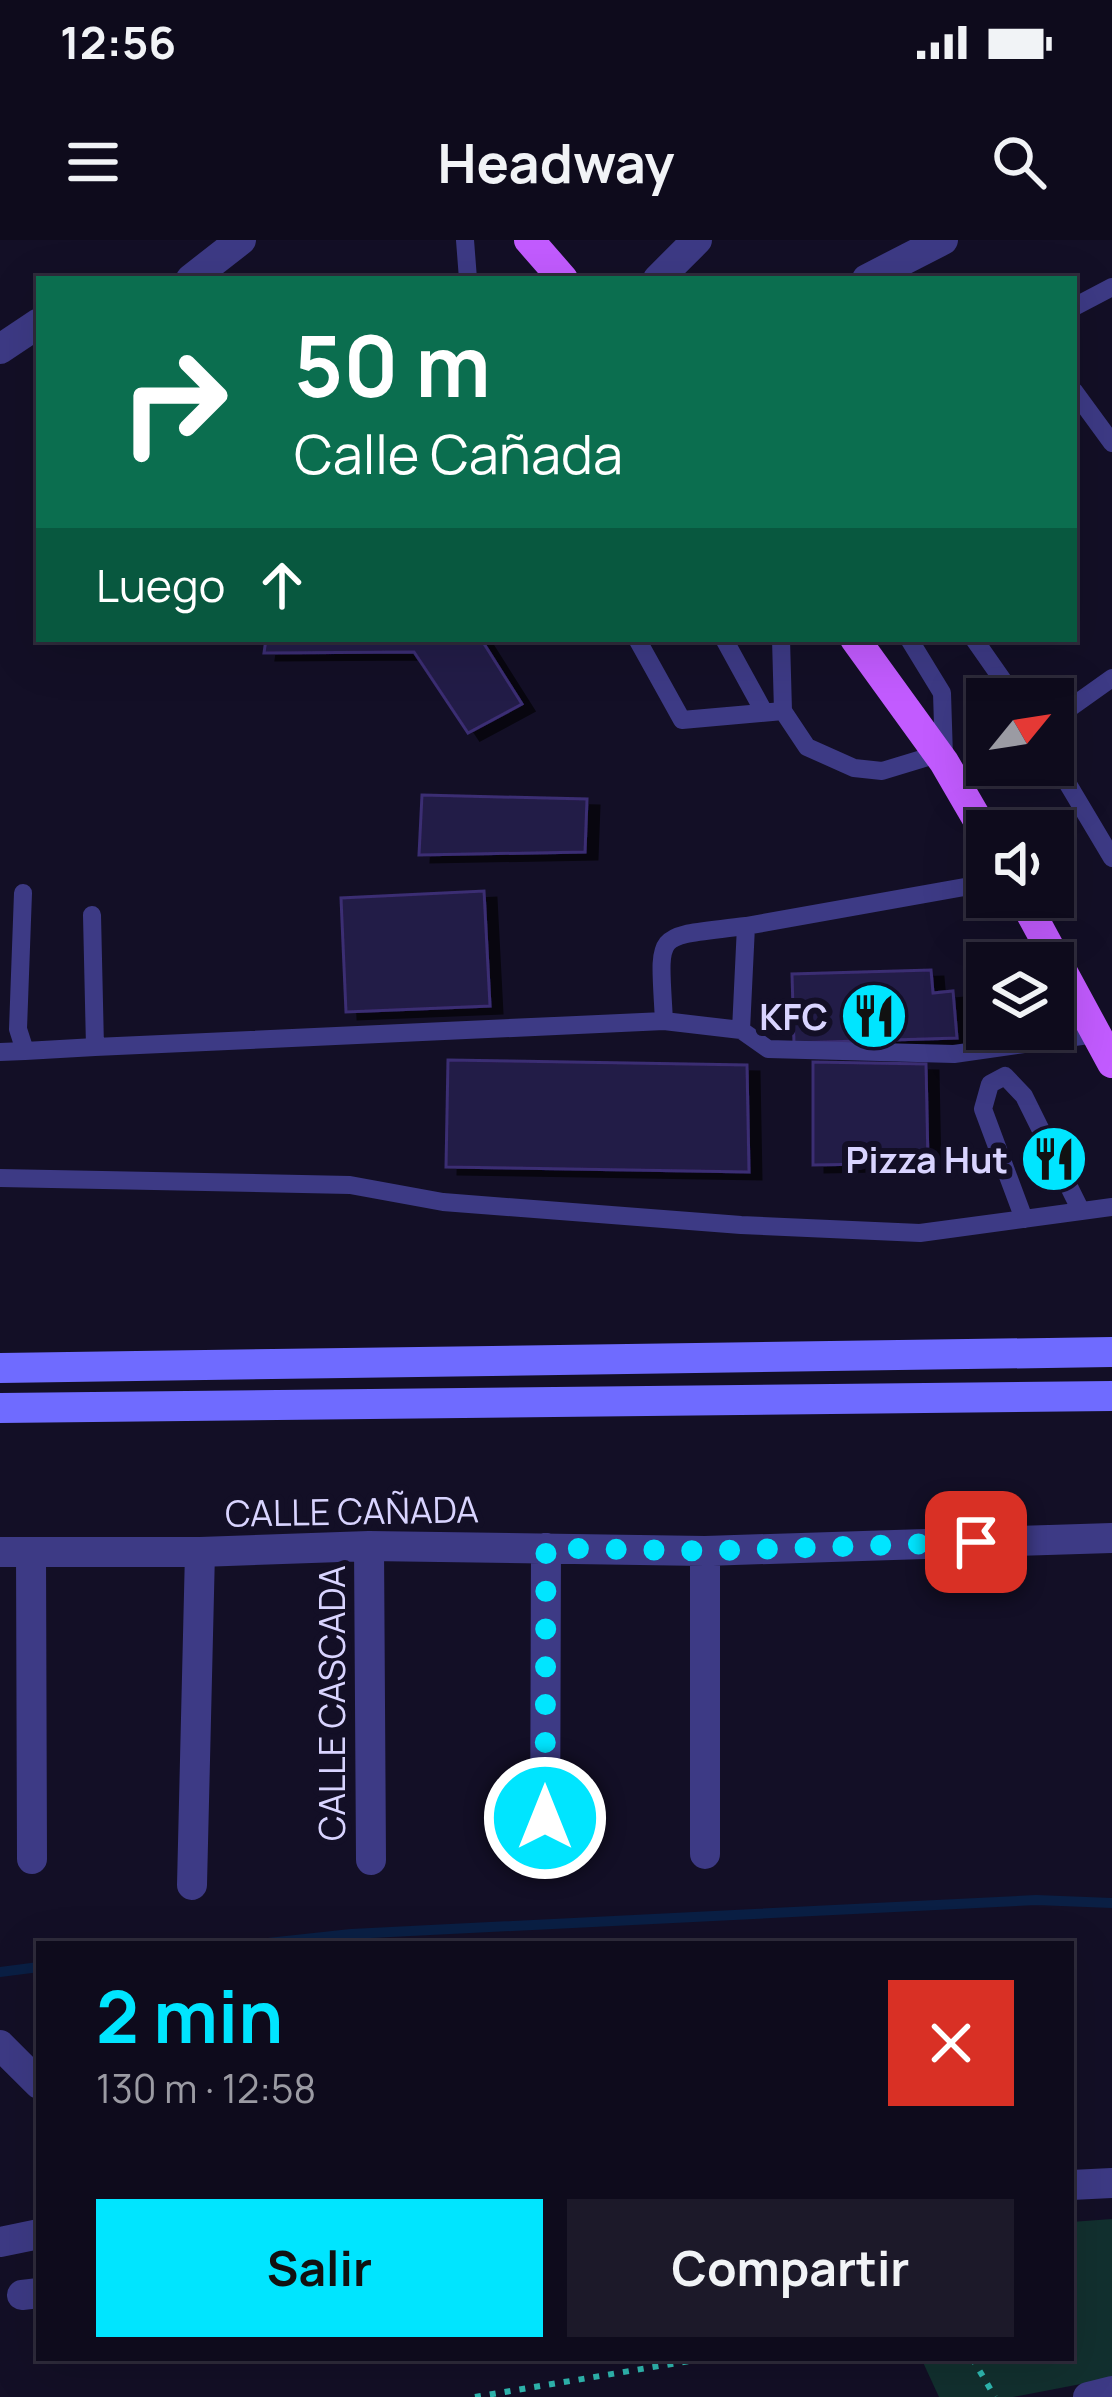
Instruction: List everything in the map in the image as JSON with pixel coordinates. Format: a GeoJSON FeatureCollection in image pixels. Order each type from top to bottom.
{"type":"FeatureCollection","features":[{"type":"Feature","properties":{"kind":"main road"},"geometry":{"type":"LineString","coordinates":[[529,240],[560,276]]}},
{"type":"Feature","properties":{"kind":"main road"},"geometry":{"type":"LineString","coordinates":[[857,642],[972,810]]}},
{"type":"Feature","properties":{"kind":"main road"},"geometry":{"type":"LineString","coordinates":[[1033,918],[1112,1063]]}},
{"type":"Feature","properties":{"kind":"main road"},"geometry":{"type":"LineString","coordinates":[[0,1368],[1112,1352]]}},
{"type":"Feature","properties":{"kind":"main road"},"geometry":{"type":"LineString","coordinates":[[0,1408],[1112,1396]]}},
{"type":"Feature","properties":{"kind":"street"},"geometry":{"type":"LineString","coordinates":[[195,276],[241,240]]}},
{"type":"Feature","properties":{"kind":"street"},"geometry":{"type":"LineString","coordinates":[[661,276],[697,240]]}},
{"type":"Feature","properties":{"kind":"street"},"geometry":{"type":"LineString","coordinates":[[873,276],[943,240]]}},
{"type":"Feature","properties":{"kind":"street"},"geometry":{"type":"LineString","coordinates":[[0,349],[36,325]]}},
{"type":"Feature","properties":{"kind":"street","name":"CALLE CAÑADA"},"geometry":{"type":"LineString","coordinates":[[15,1552],[369,1546],[705,1551],[1112,1538]]}},
{"type":"Feature","properties":{"kind":"street","name":"CALLE CASCADA"},"geometry":{"type":"LineString","coordinates":[[369,1546],[371,1860]]}},
{"type":"Feature","properties":{"kind":"street"},"geometry":{"type":"LineString","coordinates":[[544,1863],[546,1548]]}},
{"type":"Feature","properties":{"kind":"street"},"geometry":{"type":"LineString","coordinates":[[705,1551],[705,1854]]}},
{"type":"Feature","properties":{"kind":"street"},"geometry":{"type":"LineString","coordinates":[[15,1552],[32,1859]]}},
{"type":"Feature","properties":{"kind":"street"},"geometry":{"type":"LineString","coordinates":[[192,1885],[200,1552]]}},
{"type":"Feature","properties":{"kind":"street"},"geometry":{"type":"LineString","coordinates":[[0,2045],[36,2081]]}},
{"type":"Feature","properties":{"kind":"street"},"geometry":{"type":"LineString","coordinates":[[1074,2185],[1112,2183]]}},
{"type":"Feature","properties":{"kind":"street"},"geometry":{"type":"LineString","coordinates":[[0,2242],[36,2235]]}},
{"type":"Feature","properties":{"kind":"street"},"geometry":{"type":"LineString","coordinates":[[1088,2397],[1112,2391]]}},
{"type":"Feature","properties":{"kind":"lane"},"geometry":{"type":"LineString","coordinates":[[465,240],[468,276]]}},
{"type":"Feature","properties":{"kind":"lane"},"geometry":{"type":"LineString","coordinates":[[1077,305],[1112,287]]}},
{"type":"Feature","properties":{"kind":"lane"},"geometry":{"type":"LineString","coordinates":[[1077,394],[1105,418],[1112,443]]}},
{"type":"Feature","properties":{"kind":"lane"},"geometry":{"type":"LineString","coordinates":[[639,642],[682,720],[774,711]]}},
{"type":"Feature","properties":{"kind":"lane"},"geometry":{"type":"LineString","coordinates":[[726,642],[774,711],[807,747],[854,768],[882,771],[966,766]]}},
{"type":"Feature","properties":{"kind":"lane"},"geometry":{"type":"LineString","coordinates":[[774,711],[782,642]]}},
{"type":"Feature","properties":{"kind":"lane"},"geometry":{"type":"LineString","coordinates":[[911,642],[942,693],[946,767]]}},
{"type":"Feature","properties":{"kind":"lane"},"geometry":{"type":"LineString","coordinates":[[976,642],[1001,678]]}},
{"type":"Feature","properties":{"kind":"lane"},"geometry":{"type":"LineString","coordinates":[[1074,705],[1112,678]]}},
{"type":"Feature","properties":{"kind":"lane"},"geometry":{"type":"LineString","coordinates":[[1069,786],[1112,858]]}},
{"type":"Feature","properties":{"kind":"lane"},"geometry":{"type":"LineString","coordinates":[[664,1022],[660,951],[680,934],[966,887]]}},
{"type":"Feature","properties":{"kind":"lane"},"geometry":{"type":"LineString","coordinates":[[23,893],[18,1029],[25,1051]]}},
{"type":"Feature","properties":{"kind":"lane"},"geometry":{"type":"LineString","coordinates":[[92,915],[95,1047]]}},
{"type":"Feature","properties":{"kind":"lane"},"geometry":{"type":"LineString","coordinates":[[741,1030],[746,926]]}},
{"type":"Feature","properties":{"kind":"lane"},"geometry":{"type":"LineString","coordinates":[[0,1052],[664,1022],[741,1030],[768,1048],[954,1054],[1096,1034]]}},
{"type":"Feature","properties":{"kind":"lane"},"geometry":{"type":"LineString","coordinates":[[1024,1220],[982,1109],[990,1084],[1005,1076],[1024,1096],[1082,1211]]}},
{"type":"Feature","properties":{"kind":"lane"},"geometry":{"type":"LineString","coordinates":[[0,1178],[350,1185],[443,1202],[741,1225],[920,1233],[1112,1207]]}},
{"type":"Feature","properties":{"kind":"path"},"geometry":{"type":"LineString","coordinates":[[476,2397],[689,2361]]}},
{"type":"Feature","properties":{"kind":"path"},"geometry":{"type":"LineString","coordinates":[[974,2361],[994,2397]]}},
{"type":"Feature","properties":{"kind":"green space"},"geometry":{"type":"Polygon","coordinates":[[[1112,2219],[1112,2378],[1013,2397],[939,2397],[922,2361],[1074,2361],[1074,2222],[1112,2219]]]}},
{"type":"Feature","properties":{"kind":"building"},"geometry":{"type":"Polygon","coordinates":[[[266,642],[483,642],[522,704],[468,733],[414,652],[264,653],[266,642]]]}},
{"type":"Feature","properties":{"kind":"building"},"geometry":{"type":"Polygon","coordinates":[[[422,795],[587,799],[585,852],[419,855],[422,795]]]}},
{"type":"Feature","properties":{"kind":"building"},"geometry":{"type":"Polygon","coordinates":[[[484,891],[490,1006],[346,1012],[341,898],[484,891]]]}},
{"type":"Feature","properties":{"kind":"building","name":"KFC"},"geometry":{"type":"Polygon","coordinates":[[[931,970],[933,993],[953,991],[957,1038],[794,1043],[792,974],[931,970]]]}},
{"type":"Feature","properties":{"kind":"building"},"geometry":{"type":"Polygon","coordinates":[[[448,1060],[747,1065],[749,1172],[446,1167],[448,1060]]]}},
{"type":"Feature","properties":{"kind":"building"},"geometry":{"type":"Polygon","coordinates":[[[813,1062],[926,1064],[928,1163],[813,1165],[813,1062]]]}},
{"type":"Feature","properties":{"kind":"waterway"},"geometry":{"type":"LineString","coordinates":[[287,1941],[1036,1900],[1112,1903]]}},
{"type":"Feature","properties":{"kind":"waterway"},"geometry":{"type":"LineString","coordinates":[[0,1972],[36,1967]]}},
{"type":"Feature","properties":{"kind":"place","name":"KFC"},"geometry":{"type":"Point","coordinates":[874,1016]}},
{"type":"Feature","properties":{"kind":"place","name":"Pizza Hut"},"geometry":{"type":"Point","coordinates":[1054,1159]}},
{"type":"Feature","properties":{"kind":"route"},"geometry":{"type":"LineString","coordinates":[[545,1818],[546,1548],[705,1551],[976,1542]]}}]}
